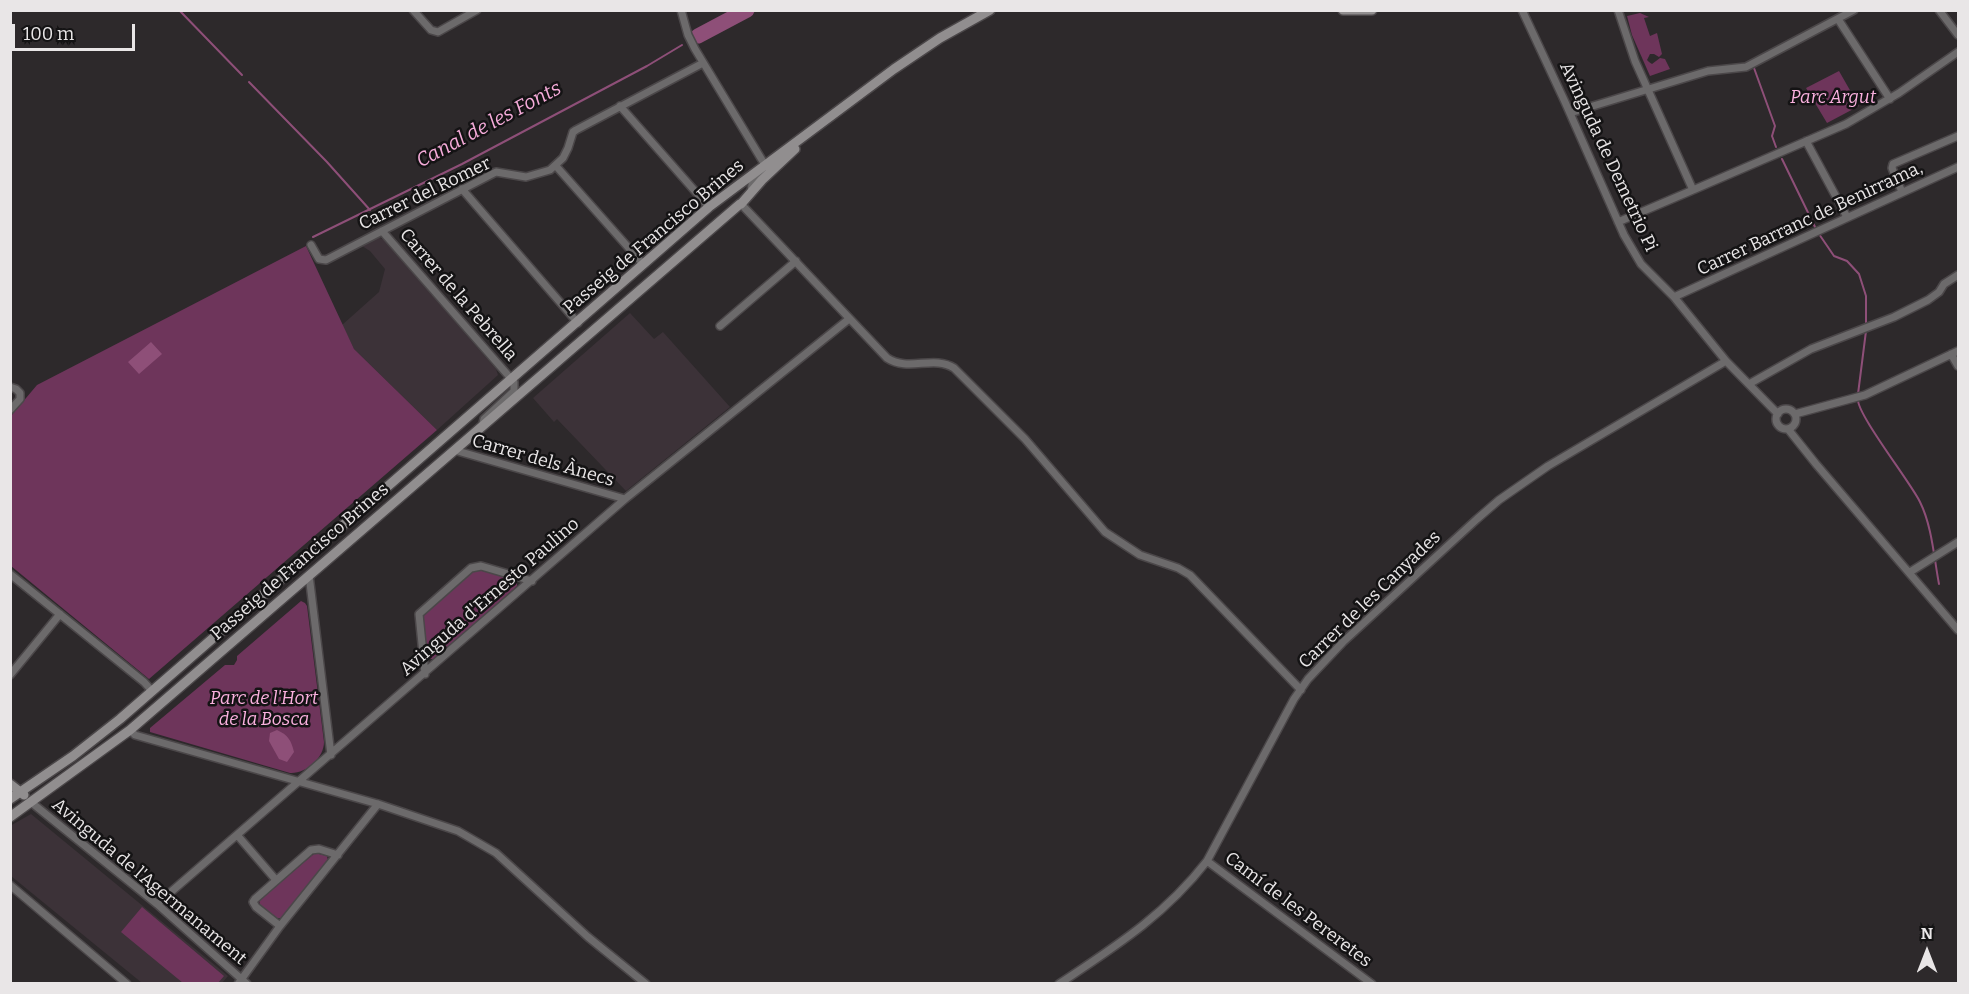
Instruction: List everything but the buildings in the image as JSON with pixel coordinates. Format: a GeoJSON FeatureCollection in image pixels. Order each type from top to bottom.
{"type":"FeatureCollection","features":[{"type":"Feature","properties":{"kind":"street"},"geometry":{"type":"LineString","coordinates":[[413,10],[431,30],[438,32],[477,10]]}},
{"type":"Feature","properties":{"kind":"street"},"geometry":{"type":"LineString","coordinates":[[681,10],[694,47],[765,165],[765,173],[752,184],[745,200]]}},
{"type":"Feature","properties":{"kind":"street"},"geometry":{"type":"LineString","coordinates":[[828,119],[939,38],[990,10]]}},
{"type":"Feature","properties":{"kind":"street"},"geometry":{"type":"LineString","coordinates":[[1343,10],[1372,10]]}},
{"type":"Feature","properties":{"kind":"street","name":"Avinguda de Demetrio Pi"},"geometry":{"type":"LineString","coordinates":[[1522,10],[1630,247],[1641,264],[1674,297],[1726,362],[1778,414]]}},
{"type":"Feature","properties":{"kind":"street"},"geometry":{"type":"LineString","coordinates":[[1618,10],[1628,43],[1693,190]]}},
{"type":"Feature","properties":{"kind":"street"},"geometry":{"type":"LineString","coordinates":[[1570,113],[1708,71],[1751,65],[1854,10]]}},
{"type":"Feature","properties":{"kind":"street"},"geometry":{"type":"LineString","coordinates":[[1939,10],[1959,35]]}},
{"type":"Feature","properties":{"kind":"street"},"geometry":{"type":"LineString","coordinates":[[1838,19],[1890,99]]}},
{"type":"Feature","properties":{"kind":"street"},"geometry":{"type":"LineString","coordinates":[[1618,222],[1845,124],[1890,99],[1959,52]]}},
{"type":"Feature","properties":{"kind":"street"},"geometry":{"type":"LineString","coordinates":[[643,264],[556,166],[568,148],[573,132],[703,63]]}},
{"type":"Feature","properties":{"kind":"street"},"geometry":{"type":"LineString","coordinates":[[620,106],[709,207]]}},
{"type":"Feature","properties":{"kind":"street","name":"Passeig de Francisco Brines"},"geometry":{"type":"LineString","coordinates":[[10,799],[116,722],[709,207],[828,119]]}},
{"type":"Feature","properties":{"kind":"street","name":"Passeig de Francisco Brines"},"geometry":{"type":"LineString","coordinates":[[10,817],[122,737],[745,200],[762,180],[828,119]]}},
{"type":"Feature","properties":{"kind":"street"},"geometry":{"type":"LineString","coordinates":[[1902,192],[1892,168],[1893,164],[1959,136]]}},
{"type":"Feature","properties":{"kind":"street"},"geometry":{"type":"LineString","coordinates":[[1806,141],[1847,217]]}},
{"type":"Feature","properties":{"kind":"street","name":"Carrer del Romer"},"geometry":{"type":"LineString","coordinates":[[311,245],[319,259],[326,260],[496,172],[532,176],[544,173],[556,166]]}},
{"type":"Feature","properties":{"kind":"street","name":"Carrer Barranc de Benirrama,"},"geometry":{"type":"LineString","coordinates":[[1674,297],[1959,167]]}},
{"type":"Feature","properties":{"kind":"street"},"geometry":{"type":"LineString","coordinates":[[738,186],[745,200],[796,261],[849,319],[894,362],[940,363],[954,368],[1025,440],[1105,531],[1140,555],[1178,568],[1190,575],[1301,690]]}},
{"type":"Feature","properties":{"kind":"street"},"geometry":{"type":"LineString","coordinates":[[462,189],[578,322]]}},
{"type":"Feature","properties":{"kind":"street"},"geometry":{"type":"LineString","coordinates":[[728,193],[745,200]]}},
{"type":"Feature","properties":{"kind":"street","name":"Carrer de la Pebrella"},"geometry":{"type":"LineString","coordinates":[[381,231],[511,380]]}},
{"type":"Feature","properties":{"kind":"street"},"geometry":{"type":"LineString","coordinates":[[720,326],[796,261]]}},
{"type":"Feature","properties":{"kind":"street"},"geometry":{"type":"LineString","coordinates":[[1749,384],[1802,353],[1928,300],[1939,292],[1944,284],[1959,275]]}},
{"type":"Feature","properties":{"kind":"street","name":"Avinguda d'Ernesto Paulino"},"geometry":{"type":"LineString","coordinates":[[157,904],[625,499],[849,319]]}},
{"type":"Feature","properties":{"kind":"street"},"geometry":{"type":"LineString","coordinates":[[1959,366],[1955,353],[1858,397],[1795,414],[1785,410],[1778,414],[1776,420],[1779,426],[1788,429],[1959,630]]}},
{"type":"Feature","properties":{"kind":"street","name":"Carrer de les Canyades"},"geometry":{"type":"LineString","coordinates":[[1059,984],[1154,918],[1192,880],[1207,861],[1301,690],[1324,661],[1350,636],[1499,500],[1548,466],[1726,362]]}},
{"type":"Feature","properties":{"kind":"street"},"geometry":{"type":"LineString","coordinates":[[482,426],[484,419],[514,391],[514,382],[511,380]]}},
{"type":"Feature","properties":{"kind":"street"},"geometry":{"type":"LineString","coordinates":[[10,387],[20,393],[20,399],[10,410]]}},
{"type":"Feature","properties":{"kind":"street"},"geometry":{"type":"LineString","coordinates":[[1788,429],[1795,424],[1795,414]]}},
{"type":"Feature","properties":{"kind":"street","name":"Carrer dels Ànecs"},"geometry":{"type":"LineString","coordinates":[[454,450],[625,499]]}},
{"type":"Feature","properties":{"kind":"street"},"geometry":{"type":"LineString","coordinates":[[1910,572],[1959,542]]}},
{"type":"Feature","properties":{"kind":"street"},"geometry":{"type":"LineString","coordinates":[[425,674],[419,614],[463,575],[477,566],[532,581]]}},
{"type":"Feature","properties":{"kind":"street"},"geometry":{"type":"LineString","coordinates":[[10,574],[144,682],[152,691]]}},
{"type":"Feature","properties":{"kind":"street"},"geometry":{"type":"LineString","coordinates":[[309,576],[331,754]]}},
{"type":"Feature","properties":{"kind":"street"},"geometry":{"type":"LineString","coordinates":[[10,675],[60,614]]}},
{"type":"Feature","properties":{"kind":"street"},"geometry":{"type":"LineString","coordinates":[[116,722],[135,735],[378,804],[458,831],[496,853],[588,937],[646,984]]}},
{"type":"Feature","properties":{"kind":"street"},"geometry":{"type":"LineString","coordinates":[[116,722],[122,737]]}},
{"type":"Feature","properties":{"kind":"street"},"geometry":{"type":"LineString","coordinates":[[10,783],[32,803]]}},
{"type":"Feature","properties":{"kind":"street","name":"Avinguda de l'Agermanament"},"geometry":{"type":"LineString","coordinates":[[32,803],[157,904],[242,982]]}},
{"type":"Feature","properties":{"kind":"street"},"geometry":{"type":"LineString","coordinates":[[242,982],[280,926],[378,804]]}},
{"type":"Feature","properties":{"kind":"street"},"geometry":{"type":"LineString","coordinates":[[238,836],[276,880]]}},
{"type":"Feature","properties":{"kind":"street"},"geometry":{"type":"LineString","coordinates":[[280,926],[253,902],[314,849],[338,855]]}},
{"type":"Feature","properties":{"kind":"street","name":"Camí de les Pereretes"},"geometry":{"type":"LineString","coordinates":[[1207,861],[1372,984]]}},
{"type":"Feature","properties":{"kind":"street"},"geometry":{"type":"LineString","coordinates":[[10,885],[127,984]]}},
{"type":"Feature","properties":{"kind":"shaded area"},"geometry":{"type":"Polygon","coordinates":[[[378,237],[384,240],[496,369],[498,375],[437,430],[354,349],[342,325],[379,292],[385,269],[370,251],[362,246],[378,237]]]}},
{"type":"Feature","properties":{"kind":"shaded area"},"geometry":{"type":"Polygon","coordinates":[[[630,313],[654,339],[663,332],[730,407],[626,491],[557,419],[554,422],[533,398],[630,313]]]}},
{"type":"Feature","properties":{"kind":"shaded area"},"geometry":{"type":"Polygon","coordinates":[[[151,342],[162,354],[139,374],[128,362],[151,342]]]}},
{"type":"Feature","properties":{"kind":"shaded area"},"geometry":{"type":"Polygon","coordinates":[[[277,730],[286,736],[293,748],[294,752],[287,762],[279,759],[269,741],[270,733],[277,730]]]}},
{"type":"Feature","properties":{"kind":"shaded area"},"geometry":{"type":"Polygon","coordinates":[[[31,814],[228,976],[222,983],[142,983],[11,876],[10,826],[31,814]]]}},
{"type":"Feature","properties":{"kind":"green space"},"geometry":{"type":"Polygon","coordinates":[[[1640,13],[1649,17],[1644,18],[1650,36],[1657,33],[1662,54],[1659,57],[1650,54],[1647,60],[1652,64],[1660,58],[1665,59],[1670,69],[1650,76],[1632,35],[1627,16],[1640,13]]]}},
{"type":"Feature","properties":{"kind":"green space","name":"Parc Argut"},"geometry":{"type":"Polygon","coordinates":[[[1839,71],[1859,106],[1827,123],[1806,88],[1839,71]]]}},
{"type":"Feature","properties":{"kind":"green space"},"geometry":{"type":"Polygon","coordinates":[[[306,246],[354,349],[437,430],[149,679],[11,566],[10,417],[37,385],[306,246]]]}},
{"type":"Feature","properties":{"kind":"green space"},"geometry":{"type":"Polygon","coordinates":[[[475,569],[511,578],[517,586],[435,659],[430,659],[426,654],[421,616],[475,569]]]}},
{"type":"Feature","properties":{"kind":"green space","name":"Parc de l'Hort de la Bosca"},"geometry":{"type":"Polygon","coordinates":[[[301,601],[307,606],[324,742],[321,754],[313,764],[302,771],[290,773],[150,732],[150,728],[225,665],[234,665],[237,656],[301,601]]]}},
{"type":"Feature","properties":{"kind":"green space"},"geometry":{"type":"Polygon","coordinates":[[[315,853],[327,856],[328,861],[282,918],[275,918],[260,905],[259,900],[315,853]]]}},
{"type":"Feature","properties":{"kind":"green space"},"geometry":{"type":"Polygon","coordinates":[[[142,907],[224,976],[218,983],[183,983],[121,932],[142,907]]]}},
{"type":"Feature","properties":{"kind":"waterway"},"geometry":{"type":"LineString","coordinates":[[179,10],[242,75]]}},
{"type":"Feature","properties":{"kind":"waterway","name":"Canal de les Fonts"},"geometry":{"type":"LineString","coordinates":[[698,36],[747,10]]}},
{"type":"Feature","properties":{"kind":"waterway","name":"Canal de les Fonts"},"geometry":{"type":"LineString","coordinates":[[313,237],[462,164],[647,66],[682,45]]}},
{"type":"Feature","properties":{"kind":"waterway"},"geometry":{"type":"LineString","coordinates":[[1754,68],[1775,126],[1772,136],[1776,147]]}},
{"type":"Feature","properties":{"kind":"waterway"},"geometry":{"type":"LineString","coordinates":[[249,82],[370,210]]}},
{"type":"Feature","properties":{"kind":"waterway"},"geometry":{"type":"LineString","coordinates":[[1782,159],[1816,229]]}},
{"type":"Feature","properties":{"kind":"waterway"},"geometry":{"type":"LineString","coordinates":[[1819,234],[1834,256],[1847,261],[1859,274],[1866,296],[1866,325]]}},
{"type":"Feature","properties":{"kind":"waterway"},"geometry":{"type":"LineString","coordinates":[[1858,394],[1866,331]]}},
{"type":"Feature","properties":{"kind":"waterway"},"geometry":{"type":"LineString","coordinates":[[1858,399],[1874,433],[1915,493],[1924,511],[1939,584]]}}]}
